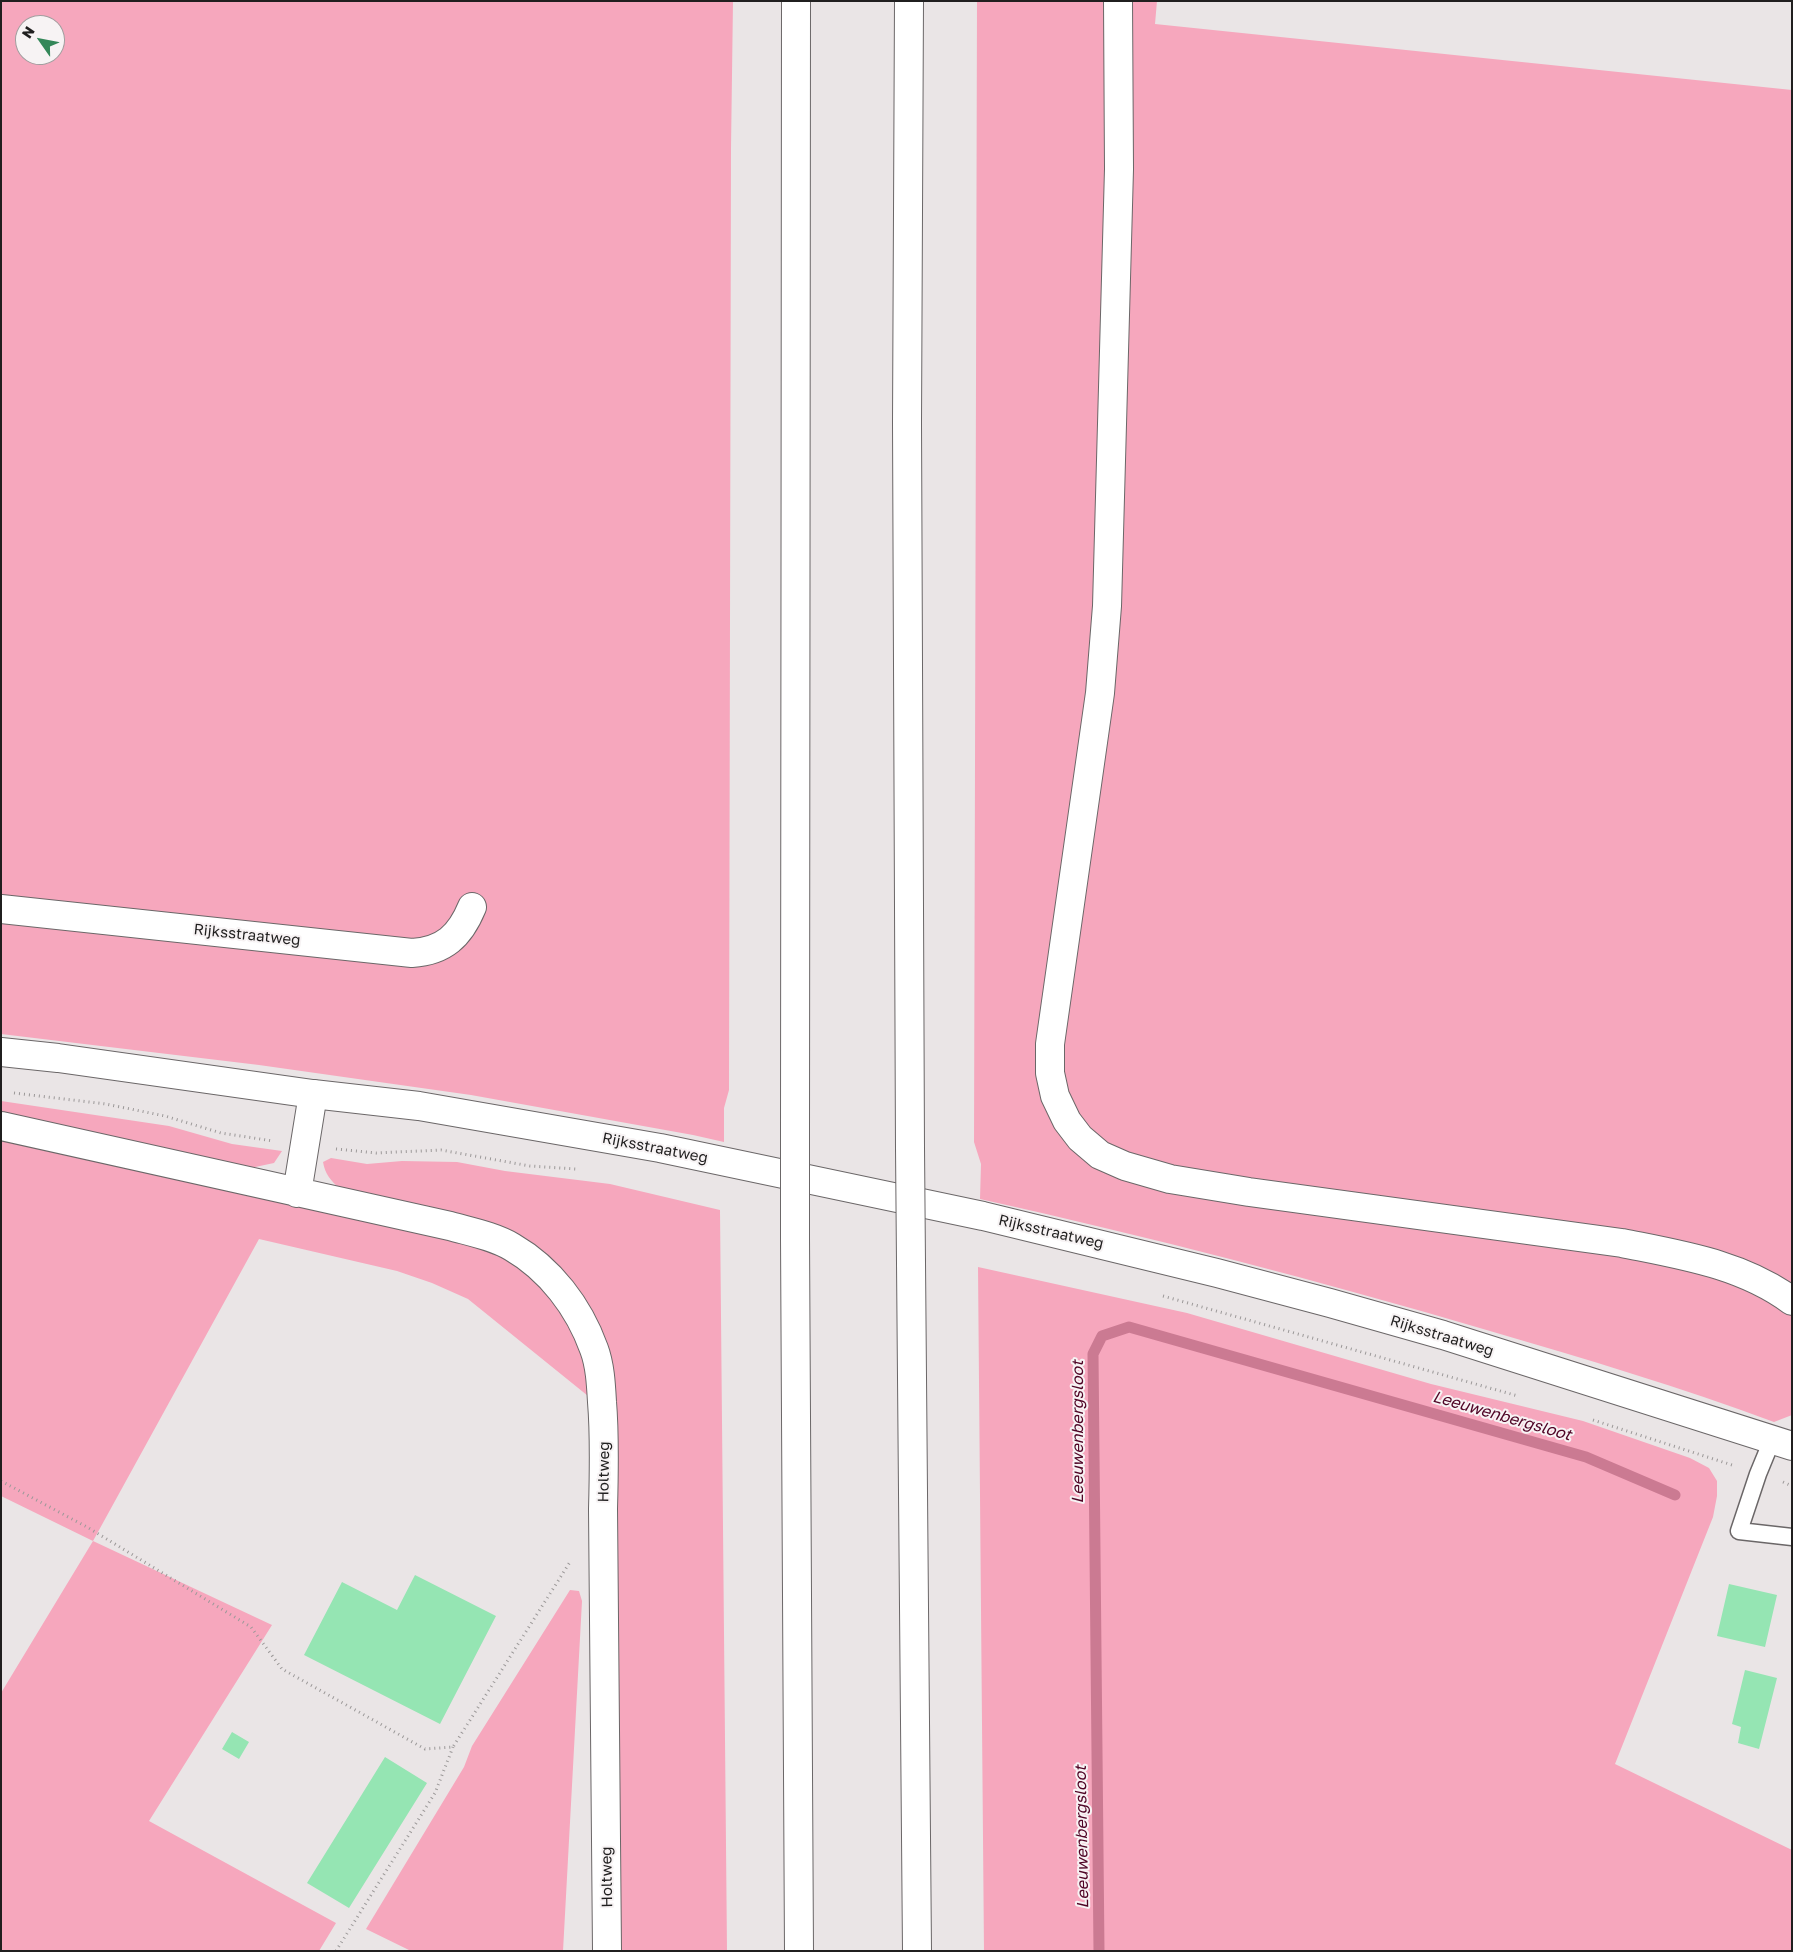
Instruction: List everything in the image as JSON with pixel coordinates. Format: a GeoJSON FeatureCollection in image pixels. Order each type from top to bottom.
{"type":"FeatureCollection","features":[{"type":"Feature","properties":{"kind":"main road"},"geometry":{"type":"LineString","coordinates":[[796,1],[795,1238],[799,1951]]}},
{"type":"Feature","properties":{"kind":"main road"},"geometry":{"type":"LineString","coordinates":[[909,1],[907,442],[916,1951]]}},
{"type":"Feature","properties":{"kind":"main road"},"geometry":{"type":"LineString","coordinates":[[1118,1],[1119,170],[1107,606],[1100,693],[1050,1044],[1050,1073],[1055,1096],[1067,1121],[1080,1138],[1100,1155],[1125,1166],[1170,1178],[1249,1192],[1622,1243],[1673,1253],[1716,1264],[1757,1279],[1792,1301]]}},
{"type":"Feature","properties":{"kind":"main road","name":"Rijksstraatweg"},"geometry":{"type":"LineString","coordinates":[[1,910],[412,953],[434,949],[456,935],[466,922],[472,907]]}},
{"type":"Feature","properties":{"kind":"main road","name":"Rijksstraatweg"},"geometry":{"type":"LineString","coordinates":[[1,1052],[58,1058],[313,1094],[419,1106],[660,1148],[1063,1234],[1254,1283],[1443,1335],[1782,1443]]}},
{"type":"Feature","properties":{"kind":"main road"},"geometry":{"type":"LineString","coordinates":[[1,1126],[298,1193],[313,1094]]}},
{"type":"Feature","properties":{"kind":"main road","name":"Holtweg"},"geometry":{"type":"LineString","coordinates":[[298,1193],[450,1226],[489,1237],[512,1247],[538,1265],[556,1282],[574,1308],[594,1349],[600,1379],[604,1435],[607,1951]]}},
{"type":"Feature","properties":{"kind":"lane","name":"Rijksstraatweg"},"geometry":{"type":"LineString","coordinates":[[1782,1443],[1758,1474],[1739,1531],[1792,1537]]}},
{"type":"Feature","properties":{"kind":"path"},"geometry":{"type":"LineString","coordinates":[[1,1481],[87,1527],[251,1627],[282,1669],[425,1750],[453,1747]]}},
{"type":"Feature","properties":{"kind":"path"},"geometry":{"type":"LineString","coordinates":[[336,1951],[435,1793],[453,1747],[572,1558]]}},
{"type":"Feature","properties":{"kind":"shaded area"},"geometry":{"type":"Polygon","coordinates":[[[1,1],[733,1],[729,1090],[724,1108],[724,1142],[471,1095],[259,1065],[1,1034],[1,919],[409,962],[447,928],[423,942],[1,900],[1,1]]]}},
{"type":"Feature","properties":{"kind":"shaded area"},"geometry":{"type":"Polygon","coordinates":[[[977,1],[1107,1],[1110,48],[1101,465],[1088,696],[1040,1048],[1082,1156],[1661,1261],[1730,1281],[1761,1295],[1792,1316],[1792,1415],[1774,1422],[1633,1374],[1363,1295],[1236,1260],[980,1199],[981,1164],[974,1142],[977,1]]]}},
{"type":"Feature","properties":{"kind":"shaded area"},"geometry":{"type":"Polygon","coordinates":[[[1131,1],[1157,1],[1155,24],[1792,90],[1792,1291],[1779,1282],[1239,1182],[1114,1151],[1081,1120],[1065,1089],[1061,1061],[1070,980],[1131,1]]]}},
{"type":"Feature","properties":{"kind":"shaded area"},"geometry":{"type":"Polygon","coordinates":[[[1,1101],[169,1126],[232,1144],[282,1151],[274,1163],[241,1170],[1,1116],[1,1101]]]}},
{"type":"Feature","properties":{"kind":"shaded area"},"geometry":{"type":"Polygon","coordinates":[[[1,1136],[449,1237],[492,1252],[520,1268],[543,1286],[562,1309],[589,1369],[593,1400],[468,1299],[432,1283],[397,1271],[259,1239],[93,1541],[1,1496],[1,1136]]]}},
{"type":"Feature","properties":{"kind":"shaded area"},"geometry":{"type":"Polygon","coordinates":[[[331,1158],[367,1164],[402,1161],[457,1162],[505,1171],[610,1184],[720,1210],[727,1951],[617,1951],[613,1402],[564,1280],[340,1189],[325,1170],[323,1162],[331,1158]]]}},
{"type":"Feature","properties":{"kind":"shaded area"},"geometry":{"type":"Polygon","coordinates":[[[978,1267],[1187,1313],[1431,1384],[1583,1421],[1690,1458],[1709,1468],[1717,1481],[1717,1496],[1713,1517],[1615,1764],[1792,1850],[1792,1951],[984,1951],[978,1267]]]}},
{"type":"Feature","properties":{"kind":"shaded area"},"geometry":{"type":"Polygon","coordinates":[[[93,1541],[272,1625],[149,1821],[336,1923],[319,1951],[1,1951],[1,1693],[93,1541]]]}},
{"type":"Feature","properties":{"kind":"shaded area"},"geometry":{"type":"Polygon","coordinates":[[[570,1590],[579,1591],[582,1601],[563,1951],[411,1951],[366,1929],[464,1767],[472,1746],[570,1590]]]}},
{"type":"Feature","properties":{"kind":"building"},"geometry":{"type":"Polygon","coordinates":[[[415,1575],[496,1616],[440,1724],[304,1655],[342,1582],[397,1610],[415,1575]]]}},
{"type":"Feature","properties":{"kind":"building"},"geometry":{"type":"Polygon","coordinates":[[[1729,1584],[1777,1595],[1765,1647],[1717,1636],[1729,1584]]]}},
{"type":"Feature","properties":{"kind":"building"},"geometry":{"type":"Polygon","coordinates":[[[1745,1670],[1777,1678],[1759,1749],[1738,1743],[1741,1727],[1732,1724],[1745,1670]]]}},
{"type":"Feature","properties":{"kind":"building"},"geometry":{"type":"Polygon","coordinates":[[[232,1732],[249,1742],[239,1759],[222,1749],[232,1732]]]}},
{"type":"Feature","properties":{"kind":"building"},"geometry":{"type":"Polygon","coordinates":[[[385,1757],[427,1783],[349,1908],[307,1883],[385,1757]]]}},
{"type":"Feature","properties":{"kind":"waterway","name":"Leeuwenbergsloot"},"geometry":{"type":"LineString","coordinates":[[1099,1951],[1093,1354],[1102,1336],[1129,1327],[1586,1457],[1675,1495]]}}]}
